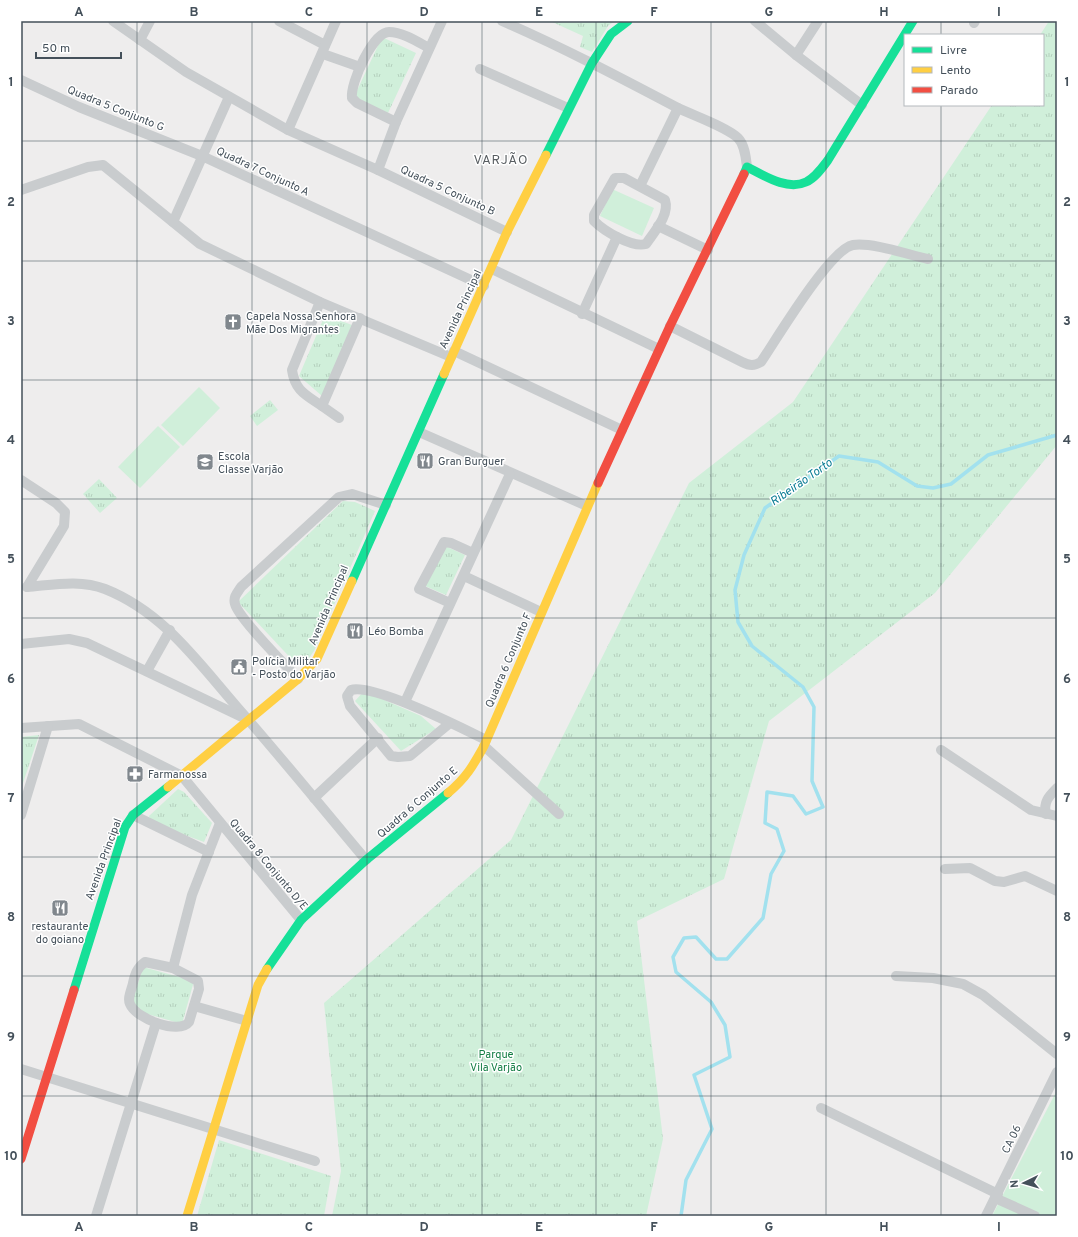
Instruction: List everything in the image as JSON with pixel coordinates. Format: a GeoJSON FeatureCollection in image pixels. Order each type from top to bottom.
{"type":"FeatureCollection","features":[{"type":"Feature","properties":{"kind":"street","name":"Quadra 5 Conjunto B"},"geometry":{"type":"LineString","coordinates":[[113,21],[186,72],[288,130],[378,170],[507,232]]}},
{"type":"Feature","properties":{"kind":"street"},"geometry":{"type":"LineString","coordinates":[[140,40],[150,21]]}},
{"type":"Feature","properties":{"kind":"street"},"geometry":{"type":"LineString","coordinates":[[279,21],[324,49],[360,67]]}},
{"type":"Feature","properties":{"kind":"street"},"geometry":{"type":"LineString","coordinates":[[288,130],[336,21]]}},
{"type":"Feature","properties":{"kind":"street"},"geometry":{"type":"LineString","coordinates":[[378,170],[396,122],[442,21]]}},
{"type":"Feature","properties":{"kind":"street"},"geometry":{"type":"LineString","coordinates":[[502,21],[592,63],[678,108],[716,125],[738,138],[745,155],[747,167],[659,349],[587,506],[541,612]]}},
{"type":"Feature","properties":{"kind":"street","name":"Avenida Principal"},"geometry":{"type":"LineString","coordinates":[[21,1159],[125,827],[132,815],[148,801],[182,776],[298,679],[317,659],[492,269],[507,232],[568,108],[592,63],[611,34],[628,21]]}},
{"type":"Feature","properties":{"kind":"street"},"geometry":{"type":"LineString","coordinates":[[755,21],[796,55],[862,105]]}},
{"type":"Feature","properties":{"kind":"street"},"geometry":{"type":"LineString","coordinates":[[796,55],[818,21]]}},
{"type":"Feature","properties":{"kind":"street"},"geometry":{"type":"LineString","coordinates":[[905,34],[913,21]]}},
{"type":"Feature","properties":{"kind":"street"},"geometry":{"type":"LineString","coordinates":[[396,122],[357,103],[352,98],[351,93],[360,67],[376,39],[385,32],[404,36],[429,48]]}},
{"type":"Feature","properties":{"kind":"street"},"geometry":{"type":"LineString","coordinates":[[747,167],[785,184],[804,183],[828,160],[904,36]]}},
{"type":"Feature","properties":{"kind":"street"},"geometry":{"type":"LineString","coordinates":[[480,69],[568,108]]}},
{"type":"Feature","properties":{"kind":"street","name":"Quadra 5 Conjunto G"},"geometry":{"type":"LineString","coordinates":[[21,80],[79,107],[202,156]]}},
{"type":"Feature","properties":{"kind":"street"},"geometry":{"type":"LineString","coordinates":[[202,156],[229,97]]}},
{"type":"Feature","properties":{"kind":"street"},"geometry":{"type":"LineString","coordinates":[[640,186],[678,108]]}},
{"type":"Feature","properties":{"kind":"street","name":"Quadra 7 Conjunto A"},"geometry":{"type":"LineString","coordinates":[[173,222],[202,156],[484,286]]}},
{"type":"Feature","properties":{"kind":"street"},"geometry":{"type":"LineString","coordinates":[[21,190],[88,167],[103,165],[200,244],[320,302],[453,354],[622,430]]}},
{"type":"Feature","properties":{"kind":"street"},"geometry":{"type":"LineString","coordinates":[[615,178],[624,178],[640,186],[665,200],[667,208],[658,226],[646,244],[641,245],[617,237],[598,225],[593,218],[603,197],[615,178]]}},
{"type":"Feature","properties":{"kind":"street"},"geometry":{"type":"LineString","coordinates":[[658,226],[708,250]]}},
{"type":"Feature","properties":{"kind":"street"},"geometry":{"type":"LineString","coordinates":[[582,314],[617,237]]}},
{"type":"Feature","properties":{"kind":"street"},"geometry":{"type":"LineString","coordinates":[[670,326],[742,362],[752,366],[756,365],[761,362],[816,279],[833,259],[852,245],[868,245],[928,259]]}},
{"type":"Feature","properties":{"kind":"street"},"geometry":{"type":"LineString","coordinates":[[492,269],[582,314],[659,349]]}},
{"type":"Feature","properties":{"kind":"street"},"geometry":{"type":"LineString","coordinates":[[320,302],[292,370],[293,379],[298,389],[339,418]]}},
{"type":"Feature","properties":{"kind":"street"},"geometry":{"type":"LineString","coordinates":[[322,406],[360,318]]}},
{"type":"Feature","properties":{"kind":"street"},"geometry":{"type":"LineString","coordinates":[[419,432],[510,474],[587,506]]}},
{"type":"Feature","properties":{"kind":"street"},"geometry":{"type":"LineString","coordinates":[[405,702],[510,474]]}},
{"type":"Feature","properties":{"kind":"street"},"geometry":{"type":"LineString","coordinates":[[21,480],[56,503],[65,512],[66,518],[64,526],[24,586]]}},
{"type":"Feature","properties":{"kind":"street"},"geometry":{"type":"LineString","coordinates":[[298,679],[244,618],[235,602],[235,596],[241,588],[339,497],[352,494],[386,505]]}},
{"type":"Feature","properties":{"kind":"street"},"geometry":{"type":"LineString","coordinates":[[450,603],[419,589],[444,542],[451,543],[474,553]]}},
{"type":"Feature","properties":{"kind":"street","name":"Quadra 6 Conjunto F"},"geometry":{"type":"LineString","coordinates":[[464,576],[541,612],[486,740]]}},
{"type":"Feature","properties":{"kind":"street"},"geometry":{"type":"LineString","coordinates":[[24,586],[68,583],[90,585],[104,589],[138,606],[158,620],[170,630],[366,860]]}},
{"type":"Feature","properties":{"kind":"street"},"geometry":{"type":"LineString","coordinates":[[147,671],[170,630]]}},
{"type":"Feature","properties":{"kind":"street"},"geometry":{"type":"LineString","coordinates":[[21,644],[69,639],[78,641],[147,671],[248,720]]}},
{"type":"Feature","properties":{"kind":"street"},"geometry":{"type":"LineString","coordinates":[[450,723],[410,756],[391,756],[378,738],[350,706],[347,696],[352,690],[362,689],[405,702],[450,723],[486,740],[560,814]]}},
{"type":"Feature","properties":{"kind":"street"},"geometry":{"type":"LineString","coordinates":[[21,728],[79,724],[182,776]]}},
{"type":"Feature","properties":{"kind":"street"},"geometry":{"type":"LineString","coordinates":[[22,809],[48,726]]}},
{"type":"Feature","properties":{"kind":"street"},"geometry":{"type":"LineString","coordinates":[[314,798],[378,738]]}},
{"type":"Feature","properties":{"kind":"street","name":"Quadra 6 Conjunto E"},"geometry":{"type":"LineString","coordinates":[[187,1216],[258,985],[272,961],[301,920],[366,860],[463,780],[473,767],[486,740]]}},
{"type":"Feature","properties":{"kind":"street"},"geometry":{"type":"LineString","coordinates":[[941,750],[1031,810],[1057,816]]}},
{"type":"Feature","properties":{"kind":"street","name":"Quadra 8 Conjunto D/E"},"geometry":{"type":"LineString","coordinates":[[182,776],[301,920]]}},
{"type":"Feature","properties":{"kind":"street"},"geometry":{"type":"LineString","coordinates":[[1046,814],[1045,804],[1057,788]]}},
{"type":"Feature","properties":{"kind":"street"},"geometry":{"type":"LineString","coordinates":[[132,815],[209,852]]}},
{"type":"Feature","properties":{"kind":"street"},"geometry":{"type":"LineString","coordinates":[[173,968],[192,896],[220,823]]}},
{"type":"Feature","properties":{"kind":"street"},"geometry":{"type":"LineString","coordinates":[[945,869],[970,868],[995,882],[1004,882],[1025,876],[1057,890]]}},
{"type":"Feature","properties":{"kind":"street"},"geometry":{"type":"LineString","coordinates":[[145,962],[173,968],[198,981],[199,989],[189,1022],[183,1027],[156,1023],[134,1011],[129,1003],[136,971],[145,962]]}},
{"type":"Feature","properties":{"kind":"street"},"geometry":{"type":"LineString","coordinates":[[896,976],[933,978],[963,984],[983,995],[1057,1054]]}},
{"type":"Feature","properties":{"kind":"street"},"geometry":{"type":"LineString","coordinates":[[194,1006],[247,1021]]}},
{"type":"Feature","properties":{"kind":"street"},"geometry":{"type":"LineString","coordinates":[[96,1216],[156,1023]]}},
{"type":"Feature","properties":{"kind":"street"},"geometry":{"type":"LineString","coordinates":[[21,1069],[315,1161]]}},
{"type":"Feature","properties":{"kind":"street","name":"CA 06"},"geometry":{"type":"LineString","coordinates":[[986,1216],[1057,1072]]}},
{"type":"Feature","properties":{"kind":"street"},"geometry":{"type":"LineString","coordinates":[[821,1108],[1035,1216]]}},
{"type":"Feature","properties":{"kind":"green space"},"geometry":{"type":"Polygon","coordinates":[[[550,21],[615,21],[608,26],[592,52],[580,47],[583,36],[550,21]]]}},
{"type":"Feature","properties":{"kind":"green space","name":"Parque Vila Varjão"},"geometry":{"type":"Polygon","coordinates":[[[1049,21],[1057,21],[1057,445],[935,593],[769,721],[724,879],[637,921],[663,1139],[646,1216],[332,1216],[341,1171],[324,1003],[511,840],[689,483],[793,402],[991,106],[1044,106],[1044,34],[1041,34],[1049,21]]]}},
{"type":"Feature","properties":{"kind":"green space"},"geometry":{"type":"Polygon","coordinates":[[[382,37],[416,53],[388,113],[354,97],[382,37]]]}},
{"type":"Feature","properties":{"kind":"green space"},"geometry":{"type":"Polygon","coordinates":[[[612,189],[654,208],[642,236],[600,216],[612,189]]]}},
{"type":"Feature","properties":{"kind":"green space"},"geometry":{"type":"Polygon","coordinates":[[[325,315],[352,325],[322,396],[299,376],[325,315]]]}},
{"type":"Feature","properties":{"kind":"green space"},"geometry":{"type":"Polygon","coordinates":[[[199,387],[220,408],[183,446],[161,425],[199,387]]]}},
{"type":"Feature","properties":{"kind":"green space"},"geometry":{"type":"Polygon","coordinates":[[[270,400],[278,410],[257,426],[250,416],[270,400]]]}},
{"type":"Feature","properties":{"kind":"green space"},"geometry":{"type":"Polygon","coordinates":[[[158,426],[180,447],[140,488],[118,467],[158,426]]]}},
{"type":"Feature","properties":{"kind":"green space"},"geometry":{"type":"Polygon","coordinates":[[[99,479],[117,498],[100,513],[83,494],[99,479]]]}},
{"type":"Feature","properties":{"kind":"green space"},"geometry":{"type":"Polygon","coordinates":[[[343,501],[355,502],[375,511],[314,651],[307,661],[298,666],[238,602],[343,501]]]}},
{"type":"Feature","properties":{"kind":"green space"},"geometry":{"type":"Polygon","coordinates":[[[443,545],[465,555],[446,595],[425,586],[443,545]]]}},
{"type":"Feature","properties":{"kind":"green space"},"geometry":{"type":"Polygon","coordinates":[[[364,691],[421,716],[436,729],[401,751],[355,701],[364,691]]]}},
{"type":"Feature","properties":{"kind":"green space"},"geometry":{"type":"Polygon","coordinates":[[[39,735],[21,789],[21,737],[39,735]]]}},
{"type":"Feature","properties":{"kind":"green space"},"geometry":{"type":"Polygon","coordinates":[[[178,789],[184,792],[212,823],[204,842],[152,823],[149,816],[178,789]]]}},
{"type":"Feature","properties":{"kind":"green space"},"geometry":{"type":"Polygon","coordinates":[[[143,967],[194,981],[182,1024],[130,1009],[143,967]]]}},
{"type":"Feature","properties":{"kind":"green space"},"geometry":{"type":"Polygon","coordinates":[[[1057,1090],[1057,1216],[992,1216],[1057,1090]]]}},
{"type":"Feature","properties":{"kind":"green space"},"geometry":{"type":"Polygon","coordinates":[[[219,1140],[331,1176],[324,1216],[197,1216],[219,1140]]]}},
{"type":"Feature","properties":{"kind":"waterway","name":"Ribeirão Torto"},"geometry":{"type":"LineString","coordinates":[[681,1216],[686,1180],[712,1129],[694,1075],[730,1057],[725,1025],[711,1002],[676,972],[673,957],[684,938],[696,937],[716,959],[727,959],[763,918],[771,874],[784,851],[777,829],[765,823],[767,792],[793,796],[806,814],[823,807],[812,781],[814,707],[803,687],[752,646],[738,622],[735,590],[744,555],[765,508],[839,456],[878,462],[917,486],[933,488],[951,484],[988,455],[1057,435]]}},
{"type":"Feature","properties":{"kind":"traffic: fast"},"geometry":{"type":"LineString","coordinates":[[546,155],[592,63],[611,34],[628,21]]}},
{"type":"Feature","properties":{"kind":"traffic: fast"},"geometry":{"type":"LineString","coordinates":[[905,34],[913,21]]}},
{"type":"Feature","properties":{"kind":"traffic: fast"},"geometry":{"type":"LineString","coordinates":[[744,174],[747,167],[775,181],[791,185],[806,182],[815,175],[828,160],[904,36]]}},
{"type":"Feature","properties":{"kind":"traffic: fast"},"geometry":{"type":"LineString","coordinates":[[352,581],[444,374]]}},
{"type":"Feature","properties":{"kind":"traffic: fast"},"geometry":{"type":"LineString","coordinates":[[74,990],[125,827],[133,815],[168,787]]}},
{"type":"Feature","properties":{"kind":"traffic: fast"},"geometry":{"type":"LineString","coordinates":[[267,969],[301,920],[366,860],[448,793]]}},
{"type":"Feature","properties":{"kind":"traffic: slow"},"geometry":{"type":"LineString","coordinates":[[444,374],[507,232],[546,155]]}},
{"type":"Feature","properties":{"kind":"traffic: slow"},"geometry":{"type":"LineString","coordinates":[[448,793],[469,771],[484,746],[598,483]]}},
{"type":"Feature","properties":{"kind":"traffic: slow"},"geometry":{"type":"LineString","coordinates":[[168,787],[298,679],[317,659],[352,581]]}},
{"type":"Feature","properties":{"kind":"traffic: slow"},"geometry":{"type":"LineString","coordinates":[[187,1216],[258,985],[267,969]]}},
{"type":"Feature","properties":{"kind":"traffic: jam"},"geometry":{"type":"LineString","coordinates":[[598,483],[670,326],[744,174]]}},
{"type":"Feature","properties":{"kind":"traffic: jam"},"geometry":{"type":"LineString","coordinates":[[21,1159],[74,990]]}},
{"type":"Feature","properties":{"kind":"place","name":"Capela Nossa Senhora Mãe Dos Migrantes"},"geometry":{"type":"Point","coordinates":[233,322]}},
{"type":"Feature","properties":{"kind":"place","name":"Gran Burguer"},"geometry":{"type":"Point","coordinates":[425,461]}},
{"type":"Feature","properties":{"kind":"place","name":"Escola Classe Varjão"},"geometry":{"type":"Point","coordinates":[205,462]}},
{"type":"Feature","properties":{"kind":"place","name":"Léo Bomba"},"geometry":{"type":"Point","coordinates":[355,631]}},
{"type":"Feature","properties":{"kind":"place","name":"Polícia Militar - Posto do Varjão"},"geometry":{"type":"Point","coordinates":[239,667]}},
{"type":"Feature","properties":{"kind":"place","name":"Farmanossa"},"geometry":{"type":"Point","coordinates":[135,774]}},
{"type":"Feature","properties":{"kind":"place","name":"restaurante do goiano"},"geometry":{"type":"Point","coordinates":[60,908]}},
{"type":"Feature","properties":{"kind":"district","name":"VARJÃO"},"geometry":{"type":"Point","coordinates":[501,159]}}]}
